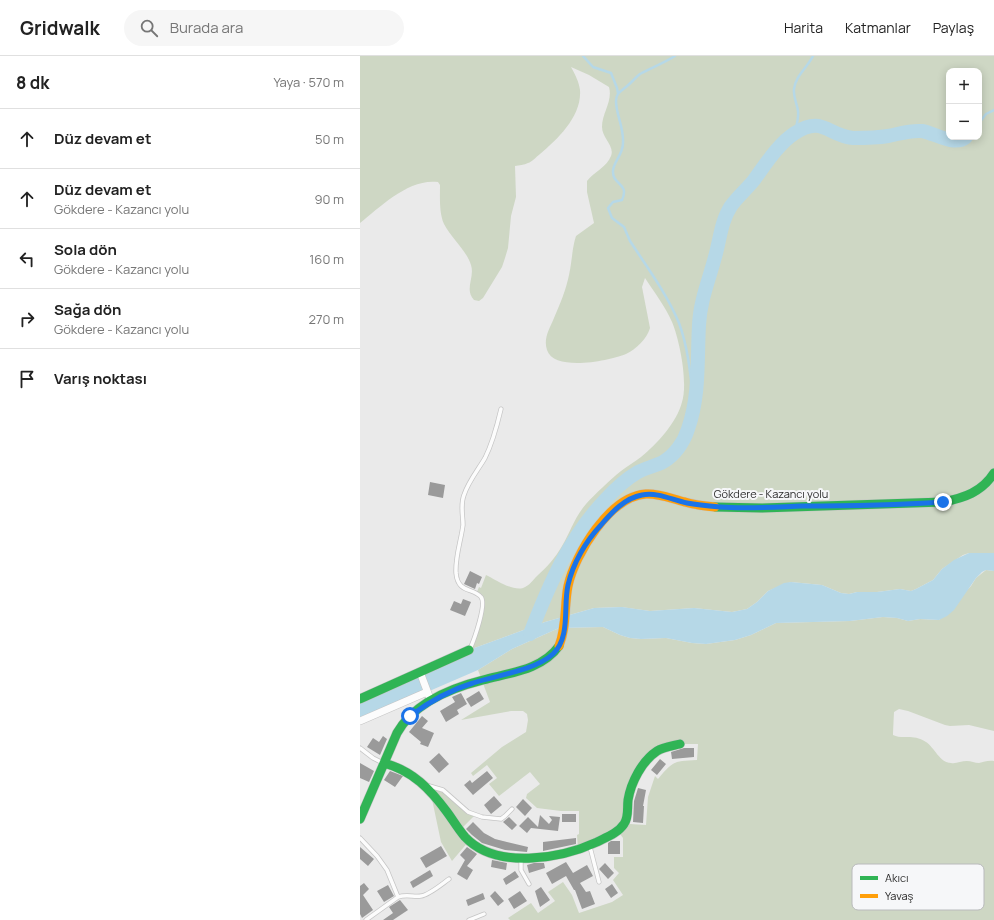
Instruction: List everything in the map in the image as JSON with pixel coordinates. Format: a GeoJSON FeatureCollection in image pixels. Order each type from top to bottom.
{"type":"FeatureCollection","features":[{"type":"Feature","properties":{"kind":"street","name":"Gökdere - Kazancı yolu"},"geometry":{"type":"LineString","coordinates":[[360,819],[396,735],[404,722],[410,716],[431,702],[457,689],[528,667],[553,653],[563,637],[568,584],[578,559],[600,526],[618,508],[632,498],[640,495],[656,494],[686,503],[704,506],[741,508],[943,502],[963,498],[976,492],[991,478],[994,473]]}},
{"type":"Feature","properties":{"kind":"street"},"geometry":{"type":"LineString","coordinates":[[360,699],[420,675],[469,650]]}},
{"type":"Feature","properties":{"kind":"street"},"geometry":{"type":"LineString","coordinates":[[420,675],[431,702]]}},
{"type":"Feature","properties":{"kind":"street"},"geometry":{"type":"LineString","coordinates":[[360,721],[426,690]]}},
{"type":"Feature","properties":{"kind":"street"},"geometry":{"type":"LineString","coordinates":[[384,763],[405,770],[421,784],[440,803],[462,833],[472,843],[488,852],[508,857],[543,857],[589,846],[624,825],[628,816],[628,798],[637,775],[657,751],[680,744]]}},
{"type":"Feature","properties":{"kind":"lane"},"geometry":{"type":"LineString","coordinates":[[469,650],[479,624],[483,602],[480,596],[463,588],[458,582],[456,576],[457,556],[463,523],[462,501],[465,492],[491,445],[501,409]]}},
{"type":"Feature","properties":{"kind":"lane"},"geometry":{"type":"LineString","coordinates":[[360,748],[373,758],[384,763]]}},
{"type":"Feature","properties":{"kind":"lane"},"geometry":{"type":"LineString","coordinates":[[421,784],[443,790],[468,812],[482,818],[500,819],[512,809]]}},
{"type":"Feature","properties":{"kind":"lane"},"geometry":{"type":"LineString","coordinates":[[360,838],[377,856],[387,870],[398,898]]}},
{"type":"Feature","properties":{"kind":"lane"},"geometry":{"type":"LineString","coordinates":[[589,846],[599,882]]}},
{"type":"Feature","properties":{"kind":"lane"},"geometry":{"type":"LineString","coordinates":[[521,858],[521,870],[529,884]]}},
{"type":"Feature","properties":{"kind":"lane"},"geometry":{"type":"LineString","coordinates":[[366,920],[404,895],[425,895],[449,879]]}},
{"type":"Feature","properties":{"kind":"lane"},"geometry":{"type":"LineString","coordinates":[[469,920],[484,914]]}},
{"type":"Feature","properties":{"kind":"green space"},"geometry":{"type":"Polygon","coordinates":[[[360,56],[994,56],[994,553],[969,553],[963,555],[942,569],[933,580],[911,591],[900,589],[877,592],[857,592],[849,594],[841,593],[822,585],[791,582],[768,591],[747,609],[732,612],[694,608],[650,611],[621,607],[594,608],[545,622],[469,650],[479,624],[483,600],[476,594],[479,587],[481,588],[486,575],[514,588],[523,588],[529,584],[557,554],[578,514],[586,504],[623,469],[641,457],[653,446],[671,425],[679,410],[684,394],[684,373],[680,351],[672,322],[645,278],[642,287],[650,328],[644,340],[634,349],[618,357],[583,363],[560,361],[552,357],[547,350],[546,337],[566,286],[576,236],[594,223],[587,192],[587,181],[607,163],[612,152],[602,127],[602,122],[610,97],[609,87],[589,75],[571,67],[577,78],[580,90],[580,100],[573,118],[561,134],[532,161],[515,166],[516,197],[511,216],[508,248],[502,267],[483,298],[479,301],[474,300],[470,292],[472,270],[469,260],[442,220],[440,185],[438,182],[416,184],[386,202],[360,223],[360,56]]]}},
{"type":"Feature","properties":{"kind":"green space"},"geometry":{"type":"Polygon","coordinates":[[[986,570],[994,571],[994,731],[969,725],[945,725],[899,709],[894,712],[893,735],[921,739],[929,744],[940,758],[947,762],[955,763],[967,761],[979,763],[994,761],[994,920],[510,920],[508,918],[531,903],[538,913],[555,901],[548,892],[563,882],[572,895],[579,913],[612,902],[623,895],[613,880],[619,873],[614,868],[614,857],[623,857],[623,838],[617,830],[578,849],[577,835],[579,834],[579,811],[561,811],[537,808],[526,798],[527,794],[540,784],[530,772],[499,796],[489,784],[497,778],[487,765],[473,776],[471,773],[502,747],[526,732],[528,720],[527,714],[523,711],[511,711],[461,720],[490,702],[478,670],[512,649],[559,628],[603,627],[630,638],[666,638],[706,644],[735,640],[751,635],[776,623],[850,621],[883,617],[897,618],[908,621],[920,619],[939,620],[971,586],[976,578],[986,570]],[[680,744],[664,748],[637,775],[626,821],[630,824],[646,825],[648,797],[655,776],[658,779],[674,763],[697,760],[698,744],[680,744]]]}},
{"type":"Feature","properties":{"kind":"green space"},"geometry":{"type":"Polygon","coordinates":[[[429,785],[436,787],[475,815],[460,830],[469,841],[452,861],[441,842],[429,785]]]}},
{"type":"Feature","properties":{"kind":"water"},"geometry":{"type":"Polygon","coordinates":[[[969,553],[994,553],[994,571],[986,570],[982,572],[976,578],[954,610],[939,620],[920,619],[908,621],[897,618],[883,617],[850,621],[776,623],[751,635],[735,640],[706,644],[666,638],[630,638],[603,627],[559,628],[512,649],[478,670],[360,721],[360,699],[469,650],[545,622],[594,608],[622,607],[650,611],[694,608],[732,612],[747,609],[768,591],[784,583],[791,582],[822,585],[841,593],[849,594],[857,592],[877,592],[900,589],[911,591],[933,580],[942,569],[954,560],[969,553]]]}},
{"type":"Feature","properties":{"kind":"building"},"geometry":{"type":"Polygon","coordinates":[[[430,482],[445,485],[443,498],[428,495],[430,482]]]}},
{"type":"Feature","properties":{"kind":"building"},"geometry":{"type":"Polygon","coordinates":[[[470,571],[482,577],[479,584],[477,583],[475,589],[464,584],[470,571]]]}},
{"type":"Feature","properties":{"kind":"building"},"geometry":{"type":"Polygon","coordinates":[[[463,599],[471,602],[465,616],[450,610],[454,601],[461,604],[463,599]]]}},
{"type":"Feature","properties":{"kind":"building"},"geometry":{"type":"Polygon","coordinates":[[[479,691],[484,699],[471,707],[466,699],[479,691]]]}},
{"type":"Feature","properties":{"kind":"building"},"geometry":{"type":"Polygon","coordinates":[[[461,693],[467,704],[457,710],[459,714],[446,722],[440,711],[455,702],[452,697],[461,693]]]}},
{"type":"Feature","properties":{"kind":"building"},"geometry":{"type":"Polygon","coordinates":[[[422,716],[428,721],[422,728],[434,733],[428,747],[420,744],[421,742],[409,732],[422,716]]]}},
{"type":"Feature","properties":{"kind":"building"},"geometry":{"type":"Polygon","coordinates":[[[383,736],[387,739],[380,755],[367,747],[373,738],[379,742],[383,736]]]}},
{"type":"Feature","properties":{"kind":"building"},"geometry":{"type":"Polygon","coordinates":[[[684,748],[694,748],[694,757],[672,759],[671,752],[684,748]]]}},
{"type":"Feature","properties":{"kind":"building"},"geometry":{"type":"Polygon","coordinates":[[[439,753],[449,764],[439,773],[429,762],[439,753]]]}},
{"type":"Feature","properties":{"kind":"building"},"geometry":{"type":"Polygon","coordinates":[[[660,759],[666,764],[657,775],[651,770],[660,759]]]}},
{"type":"Feature","properties":{"kind":"building"},"geometry":{"type":"Polygon","coordinates":[[[360,763],[374,771],[369,782],[360,778],[360,763]]]}},
{"type":"Feature","properties":{"kind":"building"},"geometry":{"type":"Polygon","coordinates":[[[390,771],[403,776],[395,787],[384,780],[390,771]]]}},
{"type":"Feature","properties":{"kind":"building"},"geometry":{"type":"Polygon","coordinates":[[[487,771],[493,778],[473,795],[464,785],[470,780],[472,783],[487,771]]]}},
{"type":"Feature","properties":{"kind":"building"},"geometry":{"type":"Polygon","coordinates":[[[638,788],[646,790],[643,806],[643,823],[633,822],[634,801],[638,788]]]}},
{"type":"Feature","properties":{"kind":"building"},"geometry":{"type":"Polygon","coordinates":[[[494,796],[502,805],[491,814],[484,805],[494,796]]]}},
{"type":"Feature","properties":{"kind":"building"},"geometry":{"type":"Polygon","coordinates":[[[523,799],[532,808],[525,816],[516,807],[523,799]]]}},
{"type":"Feature","properties":{"kind":"building"},"geometry":{"type":"Polygon","coordinates":[[[562,814],[576,814],[576,822],[562,822],[562,814]]]}},
{"type":"Feature","properties":{"kind":"building"},"geometry":{"type":"Polygon","coordinates":[[[540,815],[549,824],[552,820],[549,816],[560,817],[558,831],[531,828],[527,833],[519,826],[528,817],[538,827],[540,815]]]}},
{"type":"Feature","properties":{"kind":"building"},"geometry":{"type":"Polygon","coordinates":[[[509,817],[517,825],[512,830],[503,822],[509,817]]]}},
{"type":"Feature","properties":{"kind":"building"},"geometry":{"type":"Polygon","coordinates":[[[473,822],[484,833],[495,839],[528,847],[527,852],[505,850],[482,843],[466,829],[473,822]]]}},
{"type":"Feature","properties":{"kind":"building"},"geometry":{"type":"Polygon","coordinates":[[[576,838],[576,844],[543,851],[543,842],[576,838]]]}},
{"type":"Feature","properties":{"kind":"building"},"geometry":{"type":"Polygon","coordinates":[[[611,841],[620,841],[620,854],[608,854],[608,843],[611,841]]]}},
{"type":"Feature","properties":{"kind":"building"},"geometry":{"type":"Polygon","coordinates":[[[441,846],[447,856],[426,868],[420,858],[441,846]]]}},
{"type":"Feature","properties":{"kind":"building"},"geometry":{"type":"Polygon","coordinates":[[[360,847],[374,859],[368,866],[360,859],[360,847]]]}},
{"type":"Feature","properties":{"kind":"building"},"geometry":{"type":"Polygon","coordinates":[[[467,847],[477,854],[467,866],[473,870],[467,880],[457,874],[465,860],[460,855],[467,847]]]}},
{"type":"Feature","properties":{"kind":"building"},"geometry":{"type":"Polygon","coordinates":[[[492,860],[507,863],[506,870],[491,867],[492,860]]]}},
{"type":"Feature","properties":{"kind":"building"},"geometry":{"type":"Polygon","coordinates":[[[566,862],[573,873],[587,865],[593,876],[580,883],[586,892],[590,891],[595,904],[582,909],[575,890],[566,876],[552,884],[546,873],[566,862]]]}},
{"type":"Feature","properties":{"kind":"building"},"geometry":{"type":"Polygon","coordinates":[[[544,863],[545,868],[529,873],[527,865],[544,863]]]}},
{"type":"Feature","properties":{"kind":"building"},"geometry":{"type":"Polygon","coordinates":[[[605,863],[614,873],[608,879],[599,869],[605,863]]]}},
{"type":"Feature","properties":{"kind":"building"},"geometry":{"type":"Polygon","coordinates":[[[430,870],[433,876],[413,888],[410,882],[430,870]]]}},
{"type":"Feature","properties":{"kind":"building"},"geometry":{"type":"Polygon","coordinates":[[[515,871],[519,877],[506,885],[503,879],[515,871]]]}},
{"type":"Feature","properties":{"kind":"building"},"geometry":{"type":"Polygon","coordinates":[[[364,883],[369,889],[363,895],[373,910],[362,918],[360,914],[360,886],[364,883]]]}},
{"type":"Feature","properties":{"kind":"building"},"geometry":{"type":"Polygon","coordinates":[[[612,884],[618,893],[611,898],[605,889],[612,884]]]}},
{"type":"Feature","properties":{"kind":"building"},"geometry":{"type":"Polygon","coordinates":[[[388,885],[394,896],[384,902],[377,891],[388,885]]]}},
{"type":"Feature","properties":{"kind":"building"},"geometry":{"type":"Polygon","coordinates":[[[541,887],[550,900],[540,907],[535,891],[541,887]]]}},
{"type":"Feature","properties":{"kind":"building"},"geometry":{"type":"Polygon","coordinates":[[[495,891],[504,901],[498,906],[490,896],[495,891]]]}},
{"type":"Feature","properties":{"kind":"building"},"geometry":{"type":"Polygon","coordinates":[[[520,891],[527,901],[514,909],[508,899],[520,891]]]}},
{"type":"Feature","properties":{"kind":"building"},"geometry":{"type":"Polygon","coordinates":[[[483,893],[485,899],[468,906],[466,900],[483,893]]]}},
{"type":"Feature","properties":{"kind":"building"},"geometry":{"type":"Polygon","coordinates":[[[400,900],[408,910],[393,920],[383,920],[393,913],[389,907],[400,900]]]}},
{"type":"Feature","properties":{"kind":"waterway"},"geometry":{"type":"LineString","coordinates":[[583,56],[593,67],[611,73],[618,93]]}},
{"type":"Feature","properties":{"kind":"waterway"},"geometry":{"type":"LineString","coordinates":[[675,56],[640,74],[619,92],[617,96],[616,106],[623,137],[623,147],[613,168],[613,176],[624,190],[624,194],[622,200],[613,202],[608,208],[612,218],[624,227],[630,241],[663,291],[679,323],[691,376],[694,408]]}},
{"type":"Feature","properties":{"kind":"waterway"},"geometry":{"type":"LineString","coordinates":[[795,133],[798,119],[798,108],[794,95],[795,84],[813,56]]}},
{"type":"Feature","properties":{"kind":"waterway"},"geometry":{"type":"LineString","coordinates":[[982,119],[986,114],[994,110]]}},
{"type":"Feature","properties":{"kind":"waterway"},"geometry":{"type":"LineString","coordinates":[[530,634],[561,563],[570,546],[592,515],[621,484],[638,472],[663,462],[675,452],[684,439],[692,416],[696,390],[701,307],[723,224],[731,206],[754,180],[783,142],[795,133],[812,126],[819,126],[837,134],[853,138],[884,137],[922,131],[946,139]]}},
{"type":"Feature","properties":{"kind":"waterway"},"geometry":{"type":"LineString","coordinates":[[950,140],[961,140]]}},
{"type":"Feature","properties":{"kind":"traffic: fast"},"geometry":{"type":"LineString","coordinates":[[715,507],[762,508],[943,502],[972,493],[984,485],[994,473]]}},
{"type":"Feature","properties":{"kind":"traffic: fast"},"geometry":{"type":"LineString","coordinates":[[360,819],[397,733],[404,722],[413,713],[434,698],[458,687],[534,665],[552,654],[559,646]]}},
{"type":"Feature","properties":{"kind":"traffic: fast"},"geometry":{"type":"LineString","coordinates":[[360,699],[469,650]]}},
{"type":"Feature","properties":{"kind":"traffic: fast"},"geometry":{"type":"LineString","coordinates":[[384,763],[404,771],[427,788],[441,804],[465,837],[478,847],[494,854],[511,858],[547,857],[582,848],[597,842],[622,827],[626,821],[629,793],[642,766],[657,751],[680,744]]}},
{"type":"Feature","properties":{"kind":"traffic: slow"},"geometry":{"type":"LineString","coordinates":[[559,646],[562,638],[568,586],[572,573],[586,543],[607,516],[620,505],[633,497],[646,494],[661,495],[692,504],[715,507]]}},
{"type":"Feature","properties":{"kind":"route"},"geometry":{"type":"LineString","coordinates":[[410,716],[427,704],[457,689],[473,683],[512,673],[528,667],[553,653],[563,637],[568,584],[578,559],[600,526],[613,512],[632,498],[640,495],[656,494],[686,503],[704,506],[741,508],[943,502]]}}]}
